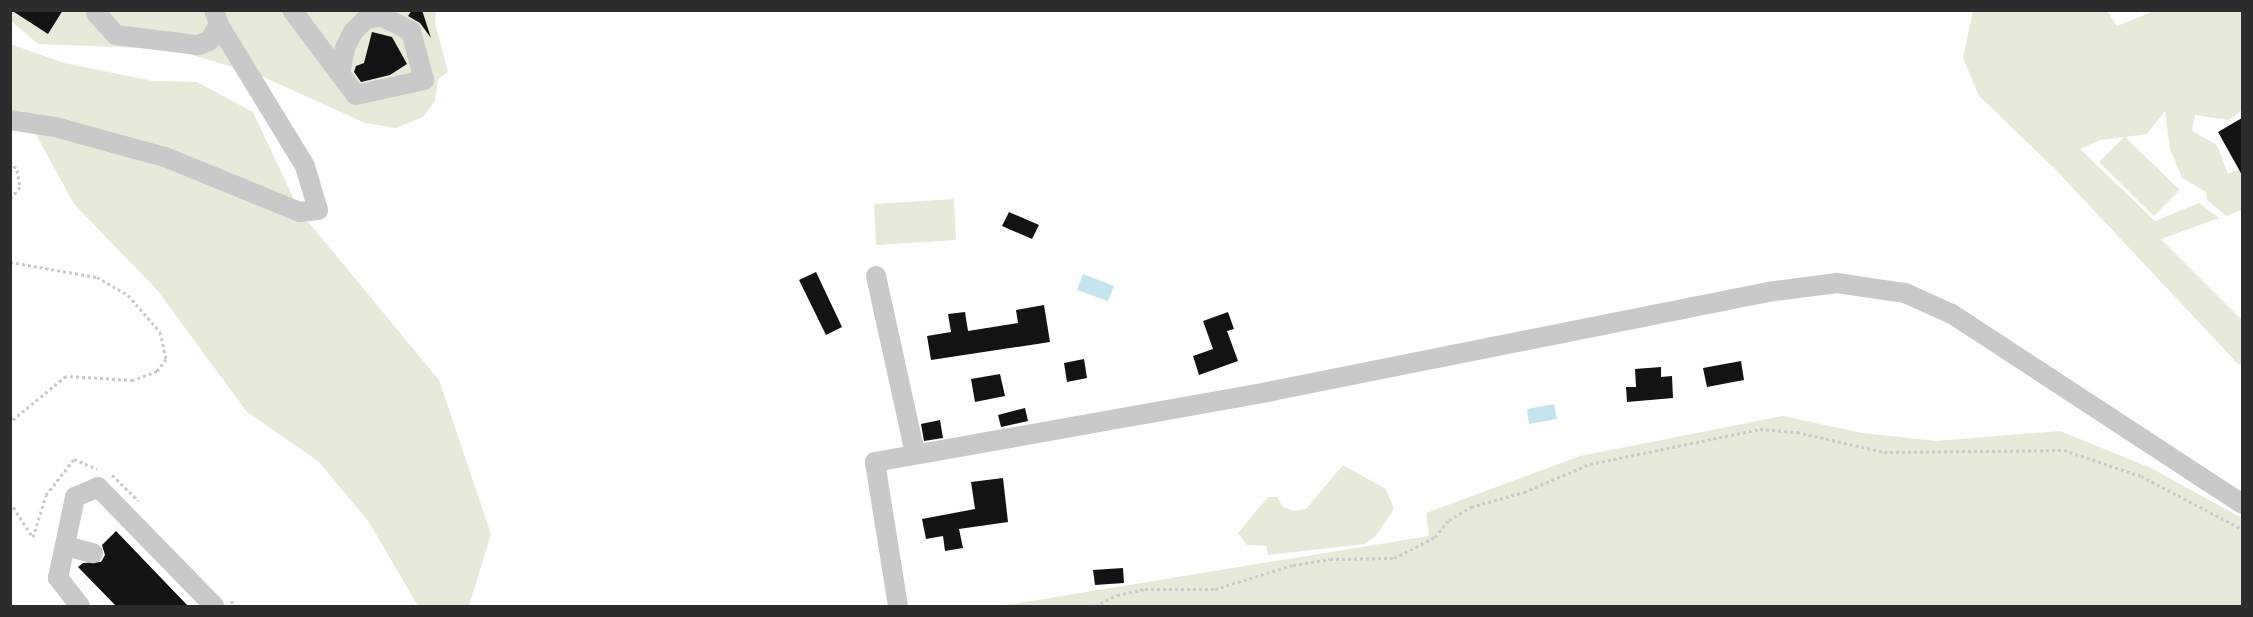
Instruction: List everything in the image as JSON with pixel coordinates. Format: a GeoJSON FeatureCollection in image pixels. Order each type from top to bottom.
{"type":"FeatureCollection","features":[{"type":"Feature","properties":{"kind":"street"},"geometry":{"type":"LineString","coordinates":[[292,10],[340,74],[356,95],[424,80],[411,31],[380,16],[365,20],[349,38],[340,74]]}},
{"type":"Feature","properties":{"kind":"street"},"geometry":{"type":"LineString","coordinates":[[96,13],[117,35],[198,45],[209,41],[217,18]]}},
{"type":"Feature","properties":{"kind":"street"},"geometry":{"type":"LineString","coordinates":[[10,120],[55,127],[165,157],[300,212],[318,210],[305,166],[217,18]]}},
{"type":"Feature","properties":{"kind":"street"},"geometry":{"type":"LineString","coordinates":[[876,276],[915,454]]}},
{"type":"Feature","properties":{"kind":"street"},"geometry":{"type":"LineString","coordinates":[[898,606],[874,462],[1272,391],[1768,292],[1837,283],[1905,293],[1952,314],[2242,504]]}},
{"type":"Feature","properties":{"kind":"street"},"geometry":{"type":"LineString","coordinates":[[80,606],[58,578],[75,497],[98,488],[214,606]]}},
{"type":"Feature","properties":{"kind":"street"},"geometry":{"type":"LineString","coordinates":[[66,546],[93,553]]}},
{"type":"Feature","properties":{"kind":"path"},"geometry":{"type":"LineString","coordinates":[[10,161],[17,170],[20,187],[10,199]]}},
{"type":"Feature","properties":{"kind":"path"},"geometry":{"type":"LineString","coordinates":[[10,262],[97,277],[128,295],[160,332],[166,359],[157,371],[133,380],[66,376],[10,422]]}},
{"type":"Feature","properties":{"kind":"path"},"geometry":{"type":"LineString","coordinates":[[1095,606],[1117,595],[1145,589],[1215,589],[1293,566],[1329,559],[1394,558],[1435,537],[1449,520],[1471,507],[1524,492],[1590,464],[1760,429],[1797,432],[1884,452],[2064,450],[2141,476],[2242,529]]}},
{"type":"Feature","properties":{"kind":"path"},"geometry":{"type":"LineString","coordinates":[[10,502],[33,537]]}},
{"type":"Feature","properties":{"kind":"green space"},"geometry":{"type":"Polygon","coordinates":[[[10,11],[436,11],[435,23],[448,72],[438,79],[435,101],[423,117],[396,128],[365,123],[259,75],[172,49],[38,44],[11,21],[10,11]]]}},
{"type":"Feature","properties":{"kind":"green space"},"geometry":{"type":"Polygon","coordinates":[[[1973,11],[2107,11],[2117,26],[2154,11],[2242,11],[2242,110],[2229,120],[2195,115],[2192,131],[2217,145],[2228,174],[2242,168],[2242,210],[2226,216],[2207,200],[2206,192],[2182,178],[2170,149],[2165,111],[2147,134],[2125,137],[2180,190],[2154,216],[2099,162],[2124,137],[2100,140],[2080,149],[2155,221],[2199,203],[2219,218],[2161,239],[2242,320],[2242,364],[2239,365],[2055,169],[1979,96],[1963,58],[1973,11]]]}},
{"type":"Feature","properties":{"kind":"green space"},"geometry":{"type":"Polygon","coordinates":[[[10,44],[64,63],[153,81],[197,82],[253,112],[300,212],[439,380],[491,534],[469,606],[418,606],[369,522],[319,462],[247,412],[157,290],[74,204],[23,111],[11,111],[10,44]]]}},
{"type":"Feature","properties":{"kind":"green space"},"geometry":{"type":"Polygon","coordinates":[[[954,199],[956,240],[876,245],[874,204],[954,199]]]}},
{"type":"Feature","properties":{"kind":"green space"},"geometry":{"type":"Polygon","coordinates":[[[1783,416],[1862,433],[1936,441],[2060,431],[2151,468],[2242,518],[2242,606],[1000,606],[1429,536],[1426,513],[1580,456],[1783,416]]]}},
{"type":"Feature","properties":{"kind":"green space"},"geometry":{"type":"Polygon","coordinates":[[[1343,465],[1386,489],[1394,509],[1375,537],[1364,544],[1268,555],[1266,546],[1247,545],[1238,533],[1268,497],[1277,497],[1283,507],[1294,511],[1306,509],[1343,465]]]}},
{"type":"Feature","properties":{"kind":"water"},"geometry":{"type":"Polygon","coordinates":[[[1083,274],[1114,286],[1108,301],[1077,290],[1083,274]]]}},
{"type":"Feature","properties":{"kind":"water"},"geometry":{"type":"Polygon","coordinates":[[[1554,404],[1557,419],[1529,424],[1527,409],[1554,404]]]}},
{"type":"Feature","properties":{"kind":"building"},"geometry":{"type":"Polygon","coordinates":[[[11,10],[63,10],[48,34],[11,10]]]}},
{"type":"Feature","properties":{"kind":"building"},"geometry":{"type":"Polygon","coordinates":[[[412,10],[422,10],[431,38],[420,23],[408,16],[412,10]]]}},
{"type":"Feature","properties":{"kind":"building"},"geometry":{"type":"Polygon","coordinates":[[[372,32],[392,37],[407,64],[390,75],[361,82],[354,72],[356,66],[364,63],[372,32]]]}},
{"type":"Feature","properties":{"kind":"building"},"geometry":{"type":"Polygon","coordinates":[[[2242,118],[2242,175],[2218,132],[2242,118]]]}},
{"type":"Feature","properties":{"kind":"building"},"geometry":{"type":"Polygon","coordinates":[[[1009,212],[1039,225],[1032,239],[1002,226],[1009,212]]]}},
{"type":"Feature","properties":{"kind":"building"},"geometry":{"type":"Polygon","coordinates":[[[816,272],[842,327],[826,335],[799,280],[816,272]]]}},
{"type":"Feature","properties":{"kind":"building"},"geometry":{"type":"Polygon","coordinates":[[[1044,305],[1050,342],[931,360],[927,336],[951,332],[948,314],[965,312],[968,331],[1018,323],[1016,310],[1044,305]]]}},
{"type":"Feature","properties":{"kind":"building"},"geometry":{"type":"Polygon","coordinates":[[[1228,312],[1234,329],[1227,331],[1238,361],[1199,375],[1193,356],[1213,349],[1203,321],[1228,312]]]}},
{"type":"Feature","properties":{"kind":"building"},"geometry":{"type":"Polygon","coordinates":[[[1084,359],[1087,378],[1067,382],[1064,363],[1084,359]]]}},
{"type":"Feature","properties":{"kind":"building"},"geometry":{"type":"Polygon","coordinates":[[[1741,361],[1744,380],[1707,387],[1703,368],[1741,361]]]}},
{"type":"Feature","properties":{"kind":"building"},"geometry":{"type":"Polygon","coordinates":[[[1661,367],[1661,377],[1672,376],[1673,398],[1627,402],[1626,387],[1636,387],[1635,369],[1661,367]]]}},
{"type":"Feature","properties":{"kind":"building"},"geometry":{"type":"Polygon","coordinates":[[[1000,374],[1005,396],[975,402],[971,379],[1000,374]]]}},
{"type":"Feature","properties":{"kind":"building"},"geometry":{"type":"Polygon","coordinates":[[[1025,408],[1028,421],[1001,427],[998,415],[1025,408]]]}},
{"type":"Feature","properties":{"kind":"building"},"geometry":{"type":"Polygon","coordinates":[[[940,420],[943,438],[924,441],[921,424],[940,420]]]}},
{"type":"Feature","properties":{"kind":"building"},"geometry":{"type":"Polygon","coordinates":[[[1003,478],[1008,522],[959,529],[963,548],[945,551],[943,536],[926,539],[922,519],[975,509],[971,482],[1003,478]]]}},
{"type":"Feature","properties":{"kind":"building"},"geometry":{"type":"Polygon","coordinates":[[[116,531],[188,606],[116,606],[78,567],[83,563],[101,562],[105,555],[102,545],[116,531]]]}},
{"type":"Feature","properties":{"kind":"building"},"geometry":{"type":"Polygon","coordinates":[[[1123,568],[1124,583],[1095,585],[1093,570],[1123,568]]]}}]}
